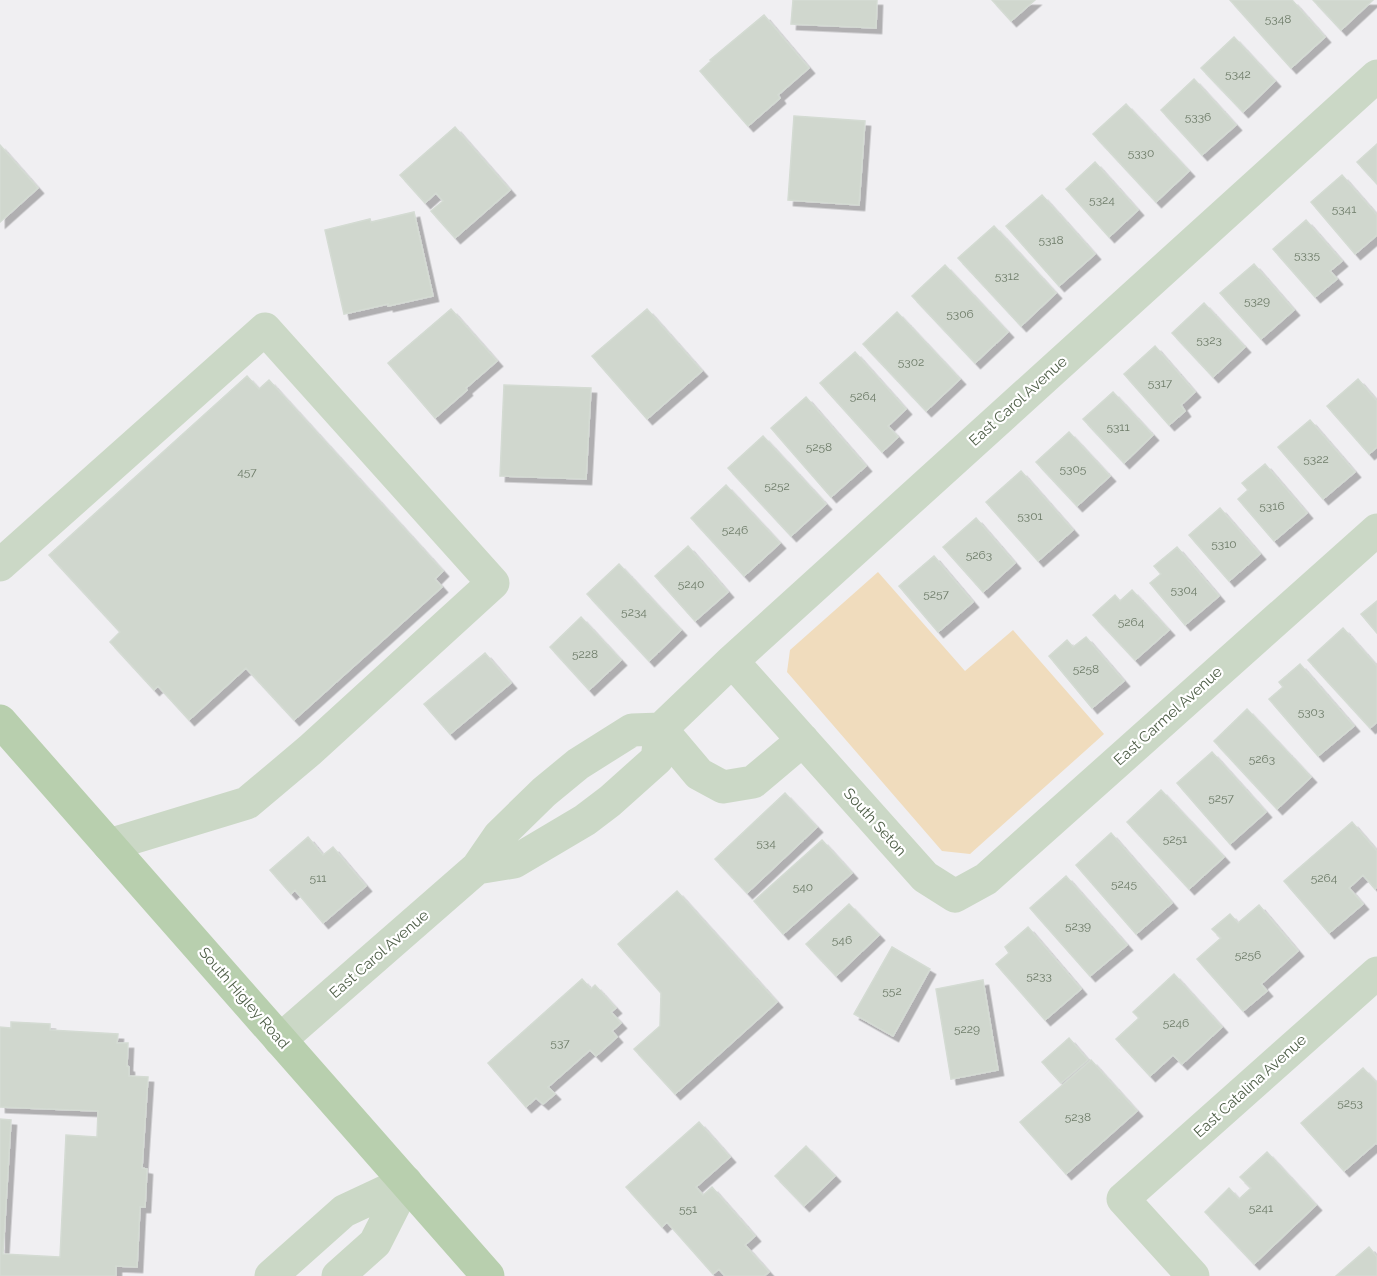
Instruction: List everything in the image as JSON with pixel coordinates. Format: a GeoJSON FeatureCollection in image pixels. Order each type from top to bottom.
{"type":"FeatureCollection","features":[{"type":"Feature","properties":{"kind":"main road","name":"South Higley Road"},"geometry":{"type":"LineString","coordinates":[[0,721],[488,1276]]}},
{"type":"Feature","properties":{"kind":"street","name":"East Carol Avenue"},"geometry":{"type":"LineString","coordinates":[[280,1040],[477,868],[499,836],[544,792],[578,764],[632,730],[661,729],[732,661],[1377,75]]}},
{"type":"Feature","properties":{"kind":"street"},"geometry":{"type":"LineString","coordinates":[[0,565],[265,329],[492,583],[310,750],[247,803],[109,845]]}},
{"type":"Feature","properties":{"kind":"street","name":"East Carmel Avenue"},"geometry":{"type":"LineString","coordinates":[[955,896],[986,879],[1377,530]]}},
{"type":"Feature","properties":{"kind":"street","name":"South Seton"},"geometry":{"type":"LineString","coordinates":[[732,661],[925,878],[955,896]]}},
{"type":"Feature","properties":{"kind":"street"},"geometry":{"type":"LineString","coordinates":[[661,729],[699,774],[723,787],[753,782],[803,740]]}},
{"type":"Feature","properties":{"kind":"street"},"geometry":{"type":"LineString","coordinates":[[477,868],[514,862],[585,820],[657,759],[661,729]]}},
{"type":"Feature","properties":{"kind":"street"},"geometry":{"type":"LineString","coordinates":[[578,764],[610,801]]}},
{"type":"Feature","properties":{"kind":"street","name":"East Catalina Avenue"},"geometry":{"type":"LineString","coordinates":[[1193,1276],[1123,1199],[1377,973]]}},
{"type":"Feature","properties":{"kind":"street"},"geometry":{"type":"LineString","coordinates":[[272,1276],[344,1211],[406,1182]]}},
{"type":"Feature","properties":{"kind":"street"},"geometry":{"type":"LineString","coordinates":[[338,1276],[375,1244],[406,1182]]}},
{"type":"Feature","properties":{"kind":"shaded area"},"geometry":{"type":"Polygon","coordinates":[[[878,572],[965,671],[1013,630],[1104,734],[970,854],[942,851],[787,672],[790,650],[878,572]]]}},
{"type":"Feature","properties":{"kind":"building"},"geometry":{"type":"Polygon","coordinates":[[[793,0],[877,0],[876,28],[791,24],[793,0]]]}},
{"type":"Feature","properties":{"kind":"building"},"geometry":{"type":"Polygon","coordinates":[[[992,0],[1035,0],[1011,21],[992,0]]]}},
{"type":"Feature","properties":{"kind":"building"},"geometry":{"type":"Polygon","coordinates":[[[1230,0],[1292,0],[1325,37],[1291,68],[1230,0]]]}},
{"type":"Feature","properties":{"kind":"building"},"geometry":{"type":"Polygon","coordinates":[[[1313,0],[1373,0],[1341,30],[1313,0]]]}},
{"type":"Feature","properties":{"kind":"building"},"geometry":{"type":"Polygon","coordinates":[[[764,15],[809,68],[748,126],[700,71],[764,15]]]}},
{"type":"Feature","properties":{"kind":"building"},"geometry":{"type":"Polygon","coordinates":[[[1234,37],[1275,81],[1243,112],[1201,68],[1234,37]]]}},
{"type":"Feature","properties":{"kind":"building"},"geometry":{"type":"Polygon","coordinates":[[[1194,79],[1236,125],[1202,155],[1161,110],[1194,79]]]}},
{"type":"Feature","properties":{"kind":"building"},"geometry":{"type":"Polygon","coordinates":[[[1126,104],[1189,171],[1156,202],[1093,134],[1126,104]]]}},
{"type":"Feature","properties":{"kind":"building"},"geometry":{"type":"Polygon","coordinates":[[[794,116],[865,121],[859,205],[788,200],[794,116]]]}},
{"type":"Feature","properties":{"kind":"building"},"geometry":{"type":"Polygon","coordinates":[[[455,127],[510,190],[455,238],[431,211],[443,201],[436,193],[425,203],[400,175],[455,127]]]}},
{"type":"Feature","properties":{"kind":"building"},"geometry":{"type":"Polygon","coordinates":[[[1377,144],[1377,184],[1357,162],[1377,144]]]}},
{"type":"Feature","properties":{"kind":"building"},"geometry":{"type":"Polygon","coordinates":[[[0,145],[38,188],[0,222],[0,145]]]}},
{"type":"Feature","properties":{"kind":"building"},"geometry":{"type":"Polygon","coordinates":[[[1095,162],[1138,210],[1109,237],[1066,189],[1095,162]]]}},
{"type":"Feature","properties":{"kind":"building"},"geometry":{"type":"Polygon","coordinates":[[[1342,175],[1377,215],[1377,235],[1355,254],[1311,202],[1342,175]]]}},
{"type":"Feature","properties":{"kind":"building"},"geometry":{"type":"Polygon","coordinates":[[[1042,195],[1095,254],[1059,286],[1006,226],[1042,195]]]}},
{"type":"Feature","properties":{"kind":"building"},"geometry":{"type":"Polygon","coordinates":[[[414,212],[433,296],[344,314],[325,230],[370,219],[371,222],[414,212]]]}},
{"type":"Feature","properties":{"kind":"building"},"geometry":{"type":"Polygon","coordinates":[[[1306,220],[1342,261],[1330,271],[1337,279],[1315,297],[1273,249],[1306,220]]]}},
{"type":"Feature","properties":{"kind":"building"},"geometry":{"type":"Polygon","coordinates":[[[994,226],[1056,293],[1021,326],[958,258],[994,226]]]}},
{"type":"Feature","properties":{"kind":"building"},"geometry":{"type":"Polygon","coordinates":[[[1254,264],[1294,310],[1261,339],[1220,293],[1254,264]]]}},
{"type":"Feature","properties":{"kind":"building"},"geometry":{"type":"Polygon","coordinates":[[[945,265],[1008,332],[975,363],[912,296],[945,265]]]}},
{"type":"Feature","properties":{"kind":"building"},"geometry":{"type":"Polygon","coordinates":[[[1204,303],[1245,347],[1213,377],[1172,333],[1204,303]]]}},
{"type":"Feature","properties":{"kind":"building"},"geometry":{"type":"Polygon","coordinates":[[[451,309],[497,361],[435,418],[388,363],[451,309]]]}},
{"type":"Feature","properties":{"kind":"building"},"geometry":{"type":"Polygon","coordinates":[[[647,309],[702,371],[647,419],[592,356],[647,309]]]}},
{"type":"Feature","properties":{"kind":"building"},"geometry":{"type":"Polygon","coordinates":[[[897,312],[960,379],[926,411],[863,344],[897,312]]]}},
{"type":"Feature","properties":{"kind":"building"},"geometry":{"type":"Polygon","coordinates":[[[1155,346],[1195,392],[1181,405],[1185,411],[1169,425],[1124,374],[1155,346]]]}},
{"type":"Feature","properties":{"kind":"building"},"geometry":{"type":"Polygon","coordinates":[[[855,352],[906,409],[888,426],[898,437],[882,452],[820,383],[855,352]]]}},
{"type":"Feature","properties":{"kind":"building"},"geometry":{"type":"Polygon","coordinates":[[[247,376],[259,389],[269,380],[443,571],[435,579],[442,587],[294,720],[246,668],[189,720],[158,686],[154,690],[110,642],[120,632],[49,555],[247,376]]]}},
{"type":"Feature","properties":{"kind":"building"},"geometry":{"type":"Polygon","coordinates":[[[1358,379],[1377,401],[1377,447],[1369,454],[1327,406],[1358,379]]]}},
{"type":"Feature","properties":{"kind":"building"},"geometry":{"type":"Polygon","coordinates":[[[504,385],[591,388],[586,479],[500,476],[504,385]]]}},
{"type":"Feature","properties":{"kind":"building"},"geometry":{"type":"Polygon","coordinates":[[[1113,392],[1153,435],[1124,463],[1083,419],[1113,392]]]}},
{"type":"Feature","properties":{"kind":"building"},"geometry":{"type":"Polygon","coordinates":[[[806,397],[866,466],[831,497],[771,428],[806,397]]]}},
{"type":"Feature","properties":{"kind":"building"},"geometry":{"type":"Polygon","coordinates":[[[1310,420],[1355,472],[1323,499],[1278,447],[1310,420]]]}},
{"type":"Feature","properties":{"kind":"building"},"geometry":{"type":"Polygon","coordinates":[[[1069,432],[1110,476],[1077,506],[1036,462],[1069,432]]]}},
{"type":"Feature","properties":{"kind":"building"},"geometry":{"type":"Polygon","coordinates":[[[763,436],[826,504],[791,536],[728,468],[763,436]]]}},
{"type":"Feature","properties":{"kind":"building"},"geometry":{"type":"Polygon","coordinates":[[[1265,464],[1307,513],[1274,541],[1238,499],[1248,490],[1242,483],[1265,464]]]}},
{"type":"Feature","properties":{"kind":"building"},"geometry":{"type":"Polygon","coordinates":[[[1021,471],[1073,530],[1038,561],[986,502],[1021,471]]]}},
{"type":"Feature","properties":{"kind":"building"},"geometry":{"type":"Polygon","coordinates":[[[726,485],[780,543],[744,576],[691,518],[726,485]]]}},
{"type":"Feature","properties":{"kind":"building"},"geometry":{"type":"Polygon","coordinates":[[[1220,508],[1260,554],[1229,581],[1189,535],[1220,508]]]}},
{"type":"Feature","properties":{"kind":"building"},"geometry":{"type":"Polygon","coordinates":[[[976,518],[1015,563],[983,592],[943,547],[976,518]]]}},
{"type":"Feature","properties":{"kind":"building"},"geometry":{"type":"Polygon","coordinates":[[[688,546],[728,592],[695,621],[655,576],[688,546]]]}},
{"type":"Feature","properties":{"kind":"building"},"geometry":{"type":"Polygon","coordinates":[[[1177,547],[1219,596],[1185,625],[1150,583],[1161,574],[1154,566],[1177,547]]]}},
{"type":"Feature","properties":{"kind":"building"},"geometry":{"type":"Polygon","coordinates":[[[934,556],[973,602],[938,632],[899,586],[934,556]]]}},
{"type":"Feature","properties":{"kind":"building"},"geometry":{"type":"Polygon","coordinates":[[[619,564],[681,630],[649,661],[587,594],[619,564]]]}},
{"type":"Feature","properties":{"kind":"building"},"geometry":{"type":"Polygon","coordinates":[[[1132,590],[1169,630],[1135,660],[1093,615],[1115,595],[1120,601],[1132,590]]]}},
{"type":"Feature","properties":{"kind":"building"},"geometry":{"type":"Polygon","coordinates":[[[1377,601],[1377,633],[1361,614],[1377,601]]]}},
{"type":"Feature","properties":{"kind":"building"},"geometry":{"type":"Polygon","coordinates":[[[581,617],[621,660],[589,690],[550,647],[581,617]]]}},
{"type":"Feature","properties":{"kind":"building"},"geometry":{"type":"Polygon","coordinates":[[[1343,628],[1377,666],[1377,722],[1370,728],[1308,660],[1343,628]]]}},
{"type":"Feature","properties":{"kind":"building"},"geometry":{"type":"Polygon","coordinates":[[[1086,637],[1124,681],[1092,708],[1049,656],[1067,640],[1073,647],[1086,637]]]}},
{"type":"Feature","properties":{"kind":"building"},"geometry":{"type":"Polygon","coordinates":[[[485,653],[511,683],[450,734],[424,704],[485,653]]]}},
{"type":"Feature","properties":{"kind":"building"},"geometry":{"type":"Polygon","coordinates":[[[1300,664],[1354,726],[1318,756],[1269,699],[1283,687],[1279,682],[1300,664]]]}},
{"type":"Feature","properties":{"kind":"building"},"geometry":{"type":"Polygon","coordinates":[[[1247,709],[1311,777],[1277,809],[1214,741],[1247,709]]]}},
{"type":"Feature","properties":{"kind":"building"},"geometry":{"type":"Polygon","coordinates":[[[1212,752],[1266,812],[1230,844],[1177,783],[1212,752]]]}},
{"type":"Feature","properties":{"kind":"building"},"geometry":{"type":"Polygon","coordinates":[[[1161,790],[1224,857],[1189,889],[1127,822],[1161,790]]]}},
{"type":"Feature","properties":{"kind":"building"},"geometry":{"type":"Polygon","coordinates":[[[785,793],[817,827],[747,893],[715,859],[785,793]]]}},
{"type":"Feature","properties":{"kind":"building"},"geometry":{"type":"Polygon","coordinates":[[[1352,822],[1377,851],[1377,887],[1375,889],[1363,875],[1349,888],[1363,904],[1329,933],[1284,881],[1352,822]]]}},
{"type":"Feature","properties":{"kind":"building"},"geometry":{"type":"Polygon","coordinates":[[[1111,833],[1172,903],[1136,934],[1076,865],[1111,833]]]}},
{"type":"Feature","properties":{"kind":"building"},"geometry":{"type":"Polygon","coordinates":[[[308,837],[323,855],[333,847],[366,886],[323,923],[295,890],[291,894],[270,870],[308,837]]]}},
{"type":"Feature","properties":{"kind":"building"},"geometry":{"type":"Polygon","coordinates":[[[822,840],[852,873],[783,934],[754,901],[822,840]]]}},
{"type":"Feature","properties":{"kind":"building"},"geometry":{"type":"Polygon","coordinates":[[[1066,876],[1127,945],[1090,976],[1030,908],[1066,876]]]}},
{"type":"Feature","properties":{"kind":"building"},"geometry":{"type":"Polygon","coordinates":[[[677,891],[777,1002],[675,1094],[634,1049],[660,1026],[661,993],[618,944],[677,891]]]}},
{"type":"Feature","properties":{"kind":"building"},"geometry":{"type":"Polygon","coordinates":[[[849,904],[879,935],[836,976],[806,944],[849,904]]]}},
{"type":"Feature","properties":{"kind":"building"},"geometry":{"type":"Polygon","coordinates":[[[1259,905],[1298,951],[1261,984],[1267,991],[1243,1011],[1197,959],[1221,938],[1212,929],[1230,914],[1238,923],[1259,905]]]}},
{"type":"Feature","properties":{"kind":"building"},"geometry":{"type":"Polygon","coordinates":[[[1028,927],[1081,989],[1045,1020],[996,964],[1009,953],[1005,947],[1028,927]]]}},
{"type":"Feature","properties":{"kind":"building"},"geometry":{"type":"Polygon","coordinates":[[[892,947],[930,969],[893,1036],[854,1014],[892,947]]]}},
{"type":"Feature","properties":{"kind":"building"},"geometry":{"type":"Polygon","coordinates":[[[1174,974],[1222,1027],[1182,1064],[1173,1055],[1150,1076],[1116,1039],[1139,1018],[1133,1012],[1174,974]]]}},
{"type":"Feature","properties":{"kind":"building"},"geometry":{"type":"Polygon","coordinates":[[[582,979],[591,989],[595,985],[616,1008],[611,1012],[621,1023],[612,1031],[617,1037],[596,1056],[590,1050],[548,1087],[555,1094],[543,1104],[536,1098],[526,1107],[488,1063],[582,979]]]}},
{"type":"Feature","properties":{"kind":"building"},"geometry":{"type":"Polygon","coordinates":[[[983,980],[998,1070],[951,1079],[936,989],[983,980]]]}},
{"type":"Feature","properties":{"kind":"building"},"geometry":{"type":"Polygon","coordinates":[[[11,1022],[50,1024],[50,1030],[118,1034],[117,1043],[128,1043],[129,1076],[148,1077],[142,1168],[147,1169],[145,1207],[140,1207],[137,1267],[116,1266],[116,1276],[0,1276],[0,1119],[11,1120],[3,1254],[60,1257],[66,1135],[97,1137],[98,1111],[0,1107],[0,1027],[11,1028],[11,1022]]]}},
{"type":"Feature","properties":{"kind":"building"},"geometry":{"type":"Polygon","coordinates":[[[1069,1038],[1088,1060],[1061,1083],[1042,1062],[1069,1038]]]}},
{"type":"Feature","properties":{"kind":"building"},"geometry":{"type":"Polygon","coordinates":[[[1091,1060],[1137,1111],[1066,1174],[1020,1122],[1091,1060]]]}},
{"type":"Feature","properties":{"kind":"building"},"geometry":{"type":"Polygon","coordinates":[[[1363,1068],[1377,1083],[1377,1144],[1344,1171],[1301,1123],[1363,1068]]]}},
{"type":"Feature","properties":{"kind":"building"},"geometry":{"type":"Polygon","coordinates":[[[699,1122],[730,1157],[696,1187],[703,1195],[712,1187],[755,1236],[745,1245],[769,1272],[764,1276],[725,1276],[719,1269],[713,1274],[667,1222],[662,1227],[626,1187],[699,1122]]]}},
{"type":"Feature","properties":{"kind":"building"},"geometry":{"type":"Polygon","coordinates":[[[806,1146],[835,1176],[804,1206],[775,1176],[806,1146]]]}},
{"type":"Feature","properties":{"kind":"building"},"geometry":{"type":"Polygon","coordinates":[[[1267,1152],[1316,1205],[1254,1264],[1205,1212],[1229,1188],[1239,1199],[1251,1188],[1240,1177],[1267,1152]]]}},
{"type":"Feature","properties":{"kind":"building"},"geometry":{"type":"Polygon","coordinates":[[[1369,1247],[1377,1257],[1377,1276],[1336,1276],[1369,1247]]]}}]}
